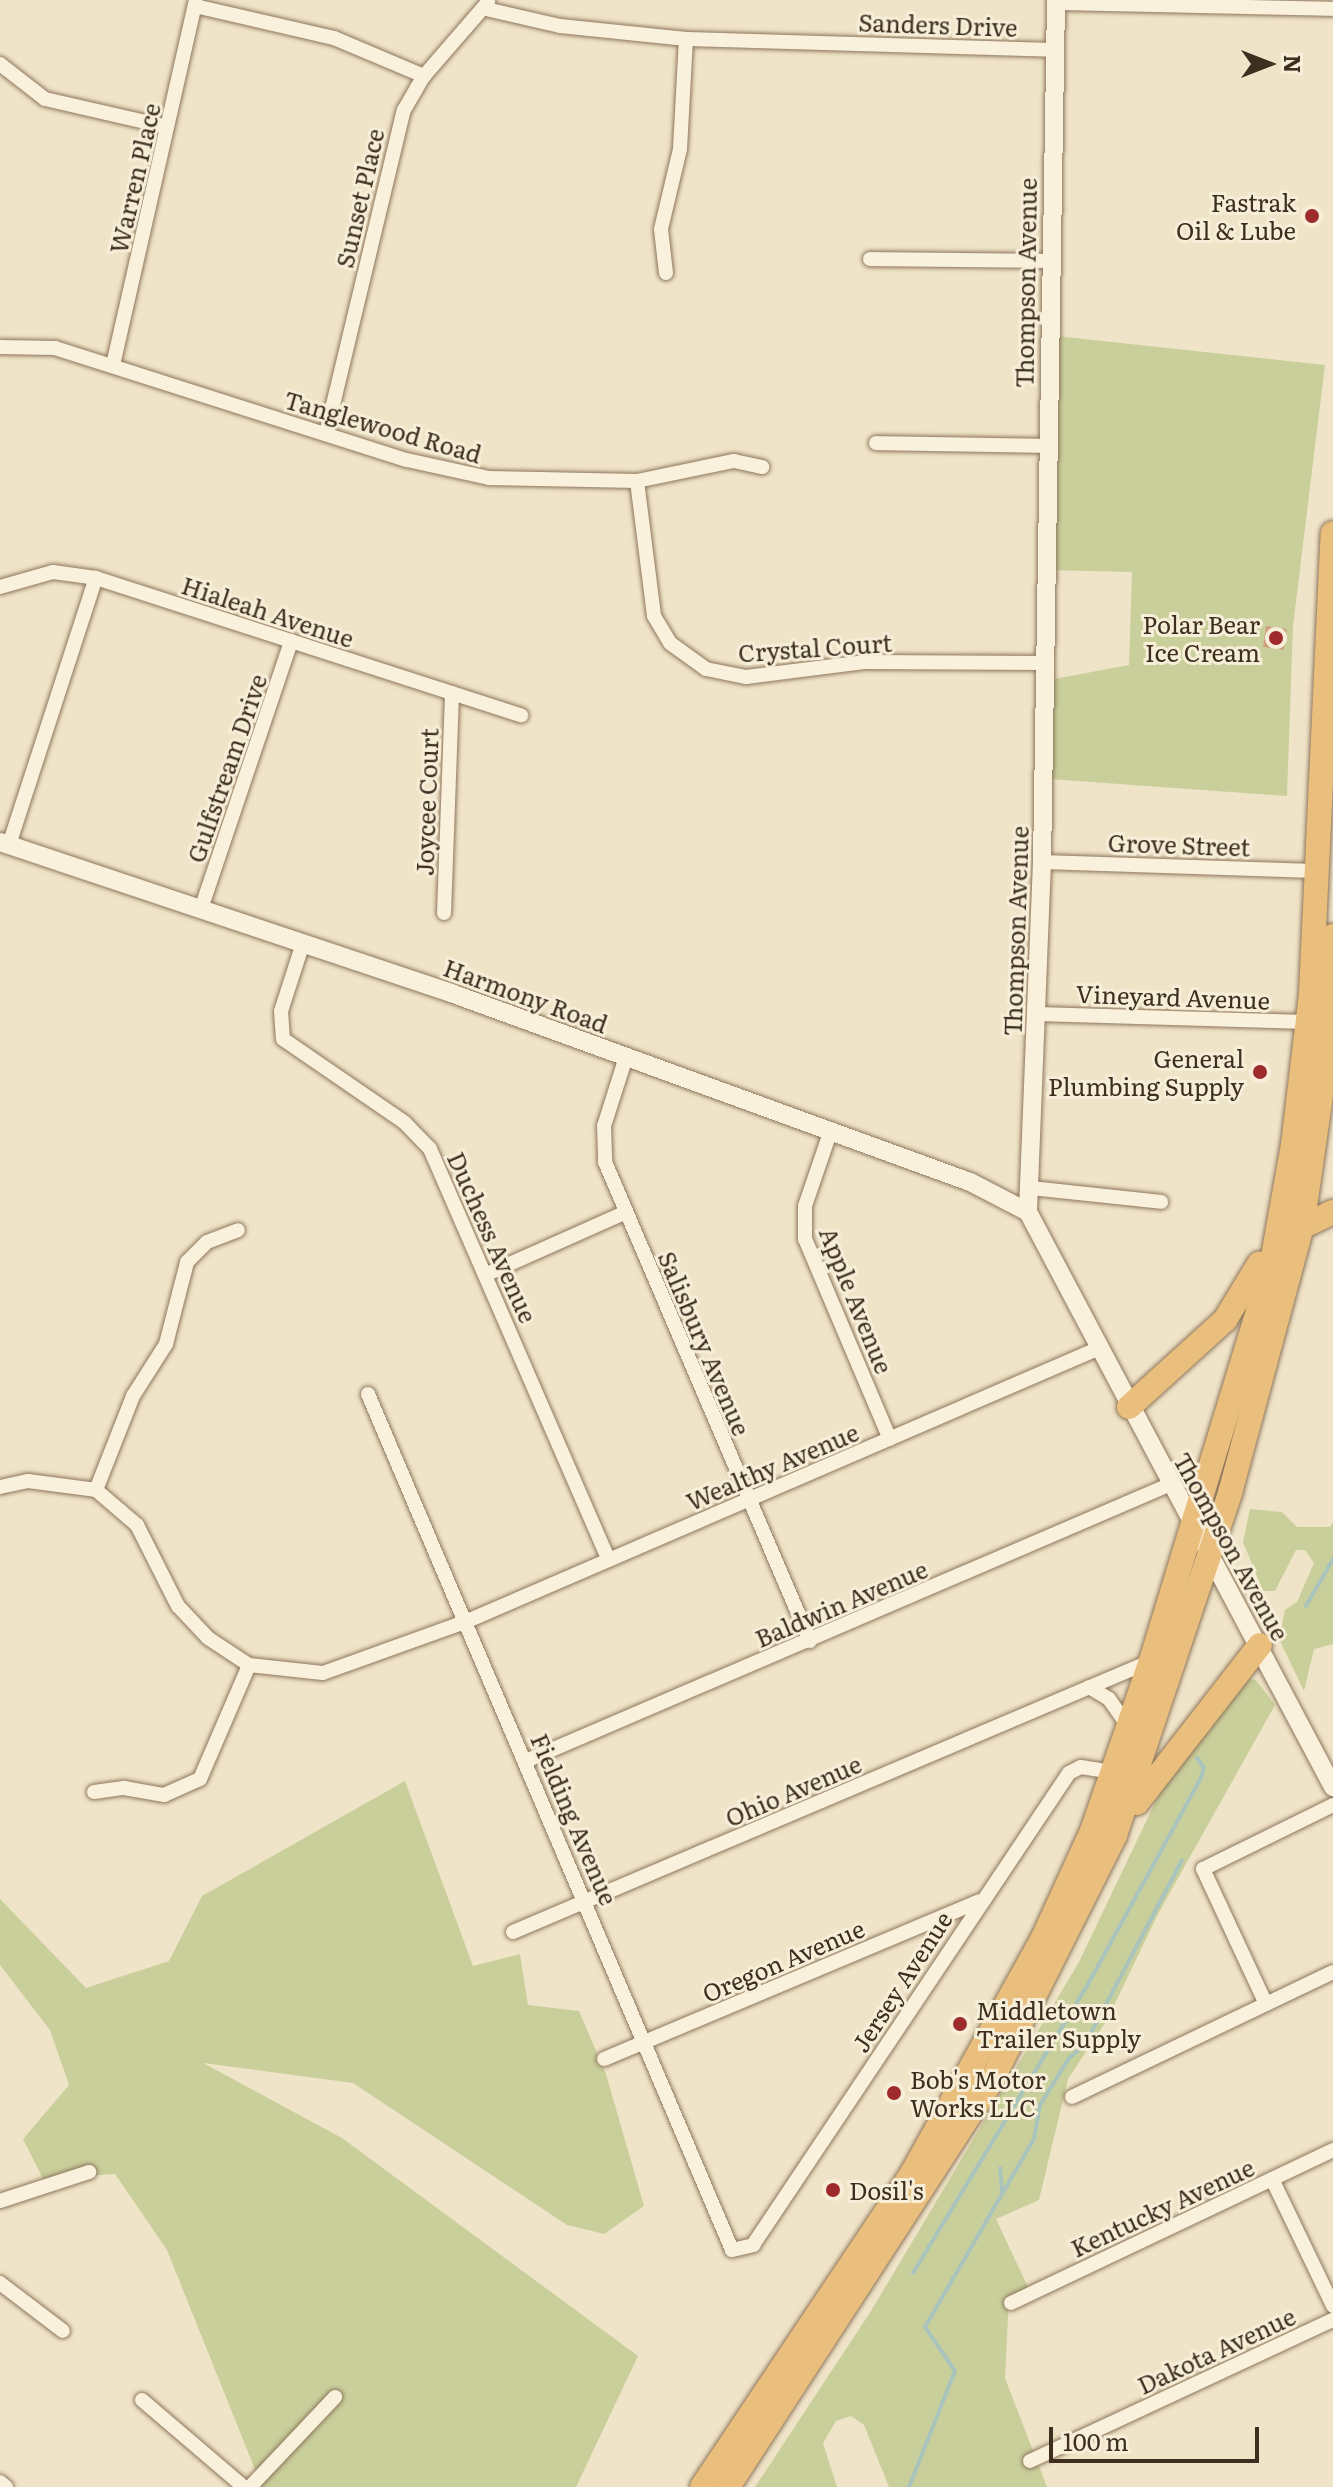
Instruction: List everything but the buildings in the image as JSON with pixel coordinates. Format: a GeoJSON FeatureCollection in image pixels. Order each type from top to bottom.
{"type":"FeatureCollection","features":[{"type":"Feature","properties":{"kind":"highway"},"geometry":{"type":"LineString","coordinates":[[702,2487],[911,2175],[1043,1938],[1112,1772],[1151,1661],[1271,1268],[1280,1214],[1324,1021],[1315,871],[1333,534]]}},
{"type":"Feature","properties":{"kind":"highway"},"geometry":{"type":"LineString","coordinates":[[1115,1835],[1209,1555],[1302,1227],[1311,1180],[1333,936]]}},
{"type":"Feature","properties":{"kind":"highway"},"geometry":{"type":"LineString","coordinates":[[1311,1180],[1333,1201]]}},
{"type":"Feature","properties":{"kind":"highway"},"geometry":{"type":"LineString","coordinates":[[1302,1227],[1333,1212]]}},
{"type":"Feature","properties":{"kind":"highway"},"geometry":{"type":"LineString","coordinates":[[1129,1407],[1233,1310],[1280,1214]]}},
{"type":"Feature","properties":{"kind":"highway"},"geometry":{"type":"LineString","coordinates":[[728,2487],[992,2080],[1115,1835],[1165,1761],[1260,1645]]}},
{"type":"Feature","properties":{"kind":"street"},"geometry":{"type":"LineString","coordinates":[[1056,2],[1333,9]]}},
{"type":"Feature","properties":{"kind":"street","name":"Thompson Avenue"},"geometry":{"type":"LineString","coordinates":[[1056,2],[1049,261],[1042,862],[1028,1212],[1097,1349],[1260,1645],[1333,1787]]}},
{"type":"Feature","properties":{"kind":"street"},"geometry":{"type":"LineString","coordinates":[[196,3],[334,38],[424,76]]}},
{"type":"Feature","properties":{"kind":"street","name":"Warren Place"},"geometry":{"type":"LineString","coordinates":[[113,365],[196,3]]}},
{"type":"Feature","properties":{"kind":"street","name":"Sanders Drive"},"geometry":{"type":"LineString","coordinates":[[488,4],[560,26],[686,39],[1054,50]]}},
{"type":"Feature","properties":{"kind":"street","name":"Sunset Place"},"geometry":{"type":"LineString","coordinates":[[326,434],[396,130],[424,76],[488,4]]}},
{"type":"Feature","properties":{"kind":"street"},"geometry":{"type":"LineString","coordinates":[[666,273],[661,229],[680,149],[686,39]]}},
{"type":"Feature","properties":{"kind":"street"},"geometry":{"type":"LineString","coordinates":[[0,64],[45,99],[167,127]]}},
{"type":"Feature","properties":{"kind":"street"},"geometry":{"type":"LineString","coordinates":[[870,259],[1049,261]]}},
{"type":"Feature","properties":{"kind":"street","name":"Tanglewood Road"},"geometry":{"type":"LineString","coordinates":[[0,347],[44,346],[113,365],[326,434],[489,478],[637,481],[734,461],[762,467]]}},
{"type":"Feature","properties":{"kind":"street"},"geometry":{"type":"LineString","coordinates":[[876,443],[1047,446]]}},
{"type":"Feature","properties":{"kind":"street","name":"Crystal Court"},"geometry":{"type":"LineString","coordinates":[[637,481],[654,616],[670,643],[706,669],[746,677],[864,662],[1045,663]]}},
{"type":"Feature","properties":{"kind":"street","name":"Hialeah Avenue"},"geometry":{"type":"LineString","coordinates":[[0,587],[53,572],[96,578],[521,715]]}},
{"type":"Feature","properties":{"kind":"street"},"geometry":{"type":"LineString","coordinates":[[5,843],[96,578]]}},
{"type":"Feature","properties":{"kind":"street","name":"Gulfstream Drive"},"geometry":{"type":"LineString","coordinates":[[201,909],[291,641]]}},
{"type":"Feature","properties":{"kind":"street","name":"Joycee Court"},"geometry":{"type":"LineString","coordinates":[[444,913],[452,693]]}},
{"type":"Feature","properties":{"kind":"street","name":"Harmony Road"},"geometry":{"type":"LineString","coordinates":[[5,843],[303,943],[831,1130],[992,1190],[1028,1212]]}},
{"type":"Feature","properties":{"kind":"street","name":"Grove Street"},"geometry":{"type":"LineString","coordinates":[[1042,862],[1315,871]]}},
{"type":"Feature","properties":{"kind":"street","name":"Duchess Avenue"},"geometry":{"type":"LineString","coordinates":[[303,943],[281,1011],[283,1039],[423,1139],[487,1274],[609,1560]]}},
{"type":"Feature","properties":{"kind":"street","name":"Vineyard Avenue"},"geometry":{"type":"LineString","coordinates":[[1036,1014],[1324,1021]]}},
{"type":"Feature","properties":{"kind":"street","name":"Salisbury Avenue"},"geometry":{"type":"LineString","coordinates":[[626,1057],[601,1137],[626,1212],[810,1641]]}},
{"type":"Feature","properties":{"kind":"street","name":"Apple Avenue"},"geometry":{"type":"LineString","coordinates":[[831,1130],[805,1206],[805,1239],[890,1439]]}},
{"type":"Feature","properties":{"kind":"street"},"geometry":{"type":"LineString","coordinates":[[1031,1188],[1161,1202]]}},
{"type":"Feature","properties":{"kind":"street"},"geometry":{"type":"LineString","coordinates":[[487,1274],[626,1212]]}},
{"type":"Feature","properties":{"kind":"street"},"geometry":{"type":"LineString","coordinates":[[96,1490],[133,1396],[166,1344],[187,1262],[217,1236],[238,1230]]}},
{"type":"Feature","properties":{"kind":"street","name":"Wealthy Avenue"},"geometry":{"type":"LineString","coordinates":[[249,1665],[306,1674],[343,1670],[465,1622],[1097,1349]]}},
{"type":"Feature","properties":{"kind":"street","name":"Fielding Avenue"},"geometry":{"type":"LineString","coordinates":[[368,1394],[465,1622],[528,1760],[727,2241],[732,2250],[746,2250]]}},
{"type":"Feature","properties":{"kind":"street"},"geometry":{"type":"LineString","coordinates":[[0,1487],[28,1481],[96,1490],[137,1525],[192,1623],[249,1665],[200,1779],[164,1795],[124,1788],[94,1792]]}},
{"type":"Feature","properties":{"kind":"street","name":"Baldwin Avenue"},"geometry":{"type":"LineString","coordinates":[[528,1760],[1171,1484]]}},
{"type":"Feature","properties":{"kind":"street","name":"Ohio Avenue"},"geometry":{"type":"LineString","coordinates":[[513,1932],[1151,1661]]}},
{"type":"Feature","properties":{"kind":"street"},"geometry":{"type":"LineString","coordinates":[[1089,1687],[1109,1699],[1128,1726]]}},
{"type":"Feature","properties":{"kind":"street","name":"Jersey Avenue"},"geometry":{"type":"LineString","coordinates":[[746,2250],[1069,1773],[1081,1767],[1112,1772]]}},
{"type":"Feature","properties":{"kind":"street"},"geometry":{"type":"LineString","coordinates":[[1266,2004],[1203,1869],[1333,1805]]}},
{"type":"Feature","properties":{"kind":"street","name":"Oregon Avenue"},"geometry":{"type":"LineString","coordinates":[[604,2059],[980,1901]]}},
{"type":"Feature","properties":{"kind":"street"},"geometry":{"type":"LineString","coordinates":[[1072,2097],[1333,1972]]}},
{"type":"Feature","properties":{"kind":"street","name":"Kentucky Avenue"},"geometry":{"type":"LineString","coordinates":[[1011,2303],[1333,2150]]}},
{"type":"Feature","properties":{"kind":"street"},"geometry":{"type":"LineString","coordinates":[[0,2201],[89,2172]]}},
{"type":"Feature","properties":{"kind":"street"},"geometry":{"type":"LineString","coordinates":[[1272,2179],[1333,2306]]}},
{"type":"Feature","properties":{"kind":"street"},"geometry":{"type":"LineString","coordinates":[[0,2283],[63,2331]]}},
{"type":"Feature","properties":{"kind":"street","name":"Dakota Avenue"},"geometry":{"type":"LineString","coordinates":[[1030,2461],[1333,2320]]}},
{"type":"Feature","properties":{"kind":"street"},"geometry":{"type":"LineString","coordinates":[[250,2487],[335,2397]]}},
{"type":"Feature","properties":{"kind":"street"},"geometry":{"type":"LineString","coordinates":[[142,2400],[244,2487]]}},
{"type":"Feature","properties":{"kind":"street"},"geometry":{"type":"LineString","coordinates":[[0,2482],[6,2487]]}},
{"type":"Feature","properties":{"kind":"green space"},"geometry":{"type":"Polygon","coordinates":[[[1047,335],[1325,365],[1293,626],[1287,796],[1049,779],[1049,680],[1129,665],[1132,572],[1044,570],[1047,335]]]}},
{"type":"Feature","properties":{"kind":"green space"},"geometry":{"type":"Polygon","coordinates":[[[1250,1509],[1282,1512],[1297,1527],[1330,1527],[1333,1522],[1333,1644],[1314,1649],[1304,1691],[1279,1639],[1285,1610],[1297,1602],[1314,1563],[1305,1550],[1296,1550],[1275,1591],[1263,1591],[1243,1542],[1250,1509]]]}},
{"type":"Feature","properties":{"kind":"green space"},"geometry":{"type":"Polygon","coordinates":[[[1246,1679],[1256,1680],[1275,1705],[1158,1914],[1107,2020],[1068,2079],[1039,2200],[996,2219],[1028,2287],[1009,2297],[1005,2378],[1047,2487],[889,2487],[864,2425],[851,2416],[836,2421],[823,2443],[837,2487],[755,2487],[871,2311],[1079,1962],[1162,1788],[1246,1679]]]}},
{"type":"Feature","properties":{"kind":"green space"},"geometry":{"type":"Polygon","coordinates":[[[405,1781],[473,1966],[520,1954],[528,2005],[579,2011],[606,2074],[644,2206],[604,2234],[567,2225],[353,2083],[203,2063],[342,2138],[638,2356],[576,2487],[262,2487],[167,2250],[115,2174],[43,2179],[23,2139],[69,2085],[50,2030],[0,1965],[0,1899],[86,1988],[169,1961],[202,1896],[405,1781]]]}},
{"type":"Feature","properties":{"kind":"waterway"},"geometry":{"type":"LineString","coordinates":[[1306,1606],[1333,1559]]}},
{"type":"Feature","properties":{"kind":"waterway"},"geometry":{"type":"LineString","coordinates":[[913,2273],[1087,1986],[1200,1780],[1204,1768],[1197,1758]]}},
{"type":"Feature","properties":{"kind":"waterway"},"geometry":{"type":"LineString","coordinates":[[909,2487],[955,2371],[925,2327],[1034,2139],[1040,2105],[1069,2058],[1084,2046],[1182,1860]]}},
{"type":"Feature","properties":{"kind":"waterway"},"geometry":{"type":"LineString","coordinates":[[1000,2168],[1002,2193]]}},
{"type":"Feature","properties":{"kind":"place","name":"Fastrak Oil & Lube"},"geometry":{"type":"Point","coordinates":[1312,216]}},
{"type":"Feature","properties":{"kind":"place","name":"Polar Bear Ice Cream"},"geometry":{"type":"Point","coordinates":[1276,638]}},
{"type":"Feature","properties":{"kind":"place","name":"General Plumbing Supply"},"geometry":{"type":"Point","coordinates":[1260,1072]}},
{"type":"Feature","properties":{"kind":"place","name":"Middletown Trailer Supply"},"geometry":{"type":"Point","coordinates":[960,2024]}},
{"type":"Feature","properties":{"kind":"place","name":"Bob's Motor Works LLC"},"geometry":{"type":"Point","coordinates":[894,2093]}},
{"type":"Feature","properties":{"kind":"place","name":"Dosil's"},"geometry":{"type":"Point","coordinates":[833,2190]}}]}
